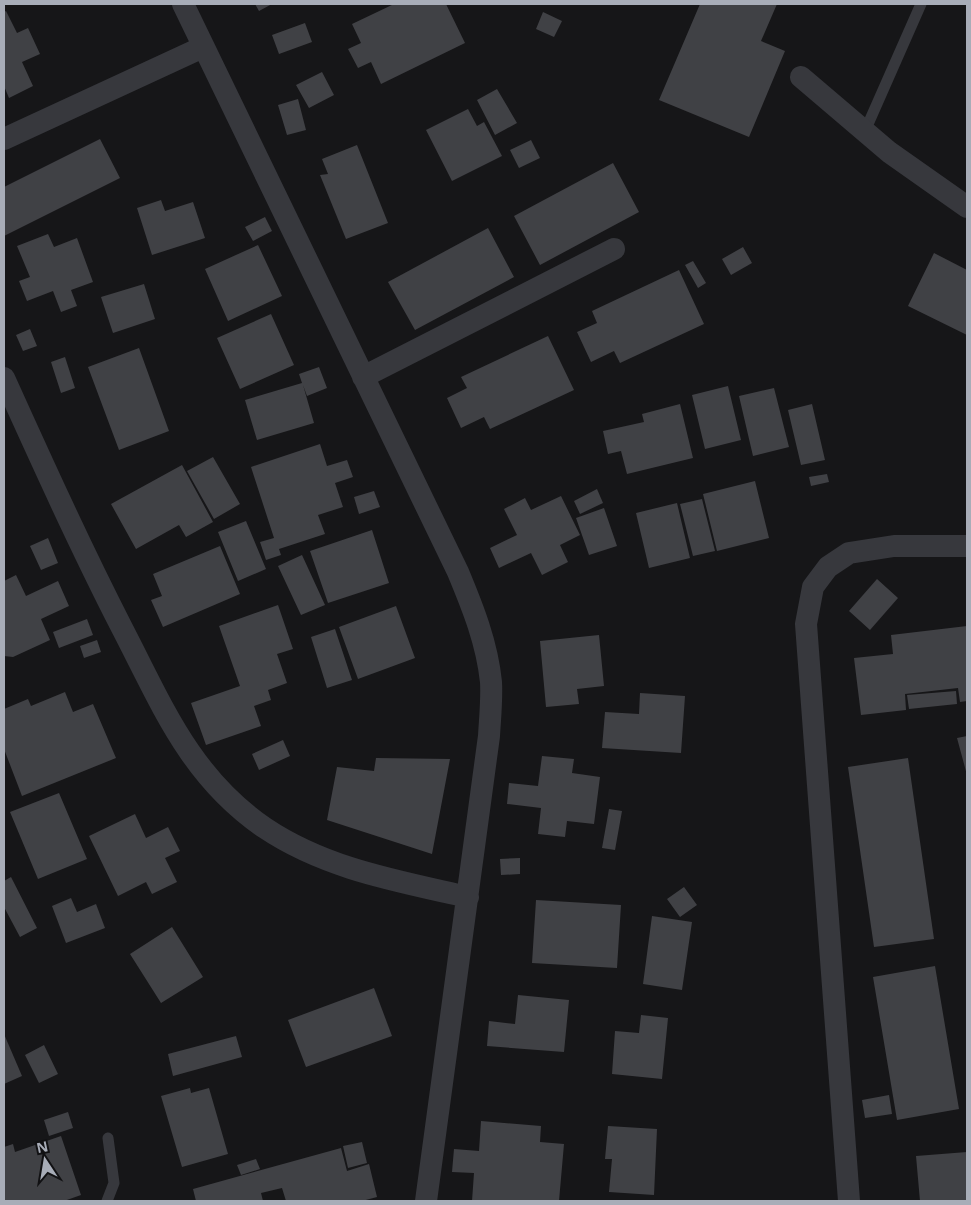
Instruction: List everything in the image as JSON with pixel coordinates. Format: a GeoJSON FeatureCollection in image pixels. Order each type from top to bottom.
{"type":"FeatureCollection","features":[{"type":"Feature","properties":{"kind":"street"},"geometry":{"type":"LineString","coordinates":[[183,4],[458,572],[479,623],[488,662],[491,684],[489,736],[426,1201]]}},
{"type":"Feature","properties":{"kind":"street"},"geometry":{"type":"LineString","coordinates":[[4,139],[203,46]]}},
{"type":"Feature","properties":{"kind":"street"},"geometry":{"type":"LineString","coordinates":[[801,77],[896,157],[967,207]]}},
{"type":"Feature","properties":{"kind":"street"},"geometry":{"type":"LineString","coordinates":[[363,377],[614,249]]}},
{"type":"Feature","properties":{"kind":"street"},"geometry":{"type":"LineString","coordinates":[[4,378],[89,563],[167,716],[201,769],[231,802],[266,828],[300,848],[357,871],[468,897]]}},
{"type":"Feature","properties":{"kind":"street"},"geometry":{"type":"LineString","coordinates":[[849,1201],[806,624],[813,587],[828,567],[849,552],[894,546],[967,546]]}},
{"type":"Feature","properties":{"kind":"lane"},"geometry":{"type":"LineString","coordinates":[[865,131],[921,4]]}},
{"type":"Feature","properties":{"kind":"lane"},"geometry":{"type":"LineString","coordinates":[[107,1201],[114,1183],[108,1138]]}},
{"type":"Feature","properties":{"kind":"building"},"geometry":{"type":"Polygon","coordinates":[[[255,4],[272,4],[259,11],[255,4]]]}},
{"type":"Feature","properties":{"kind":"building"},"geometry":{"type":"Polygon","coordinates":[[[394,4],[446,4],[465,43],[381,84],[371,62],[358,68],[348,49],[361,43],[352,24],[394,4]]]}},
{"type":"Feature","properties":{"kind":"building"},"geometry":{"type":"Polygon","coordinates":[[[700,4],[777,4],[761,41],[785,51],[749,137],[659,100],[700,4]]]}},
{"type":"Feature","properties":{"kind":"building"},"geometry":{"type":"Polygon","coordinates":[[[6,11],[17,33],[28,28],[40,54],[22,62],[33,86],[9,98],[4,86],[4,12],[6,11]]]}},
{"type":"Feature","properties":{"kind":"building"},"geometry":{"type":"Polygon","coordinates":[[[543,12],[562,21],[554,37],[536,29],[543,12]]]}},
{"type":"Feature","properties":{"kind":"building"},"geometry":{"type":"Polygon","coordinates":[[[305,23],[312,42],[279,54],[272,35],[305,23]]]}},
{"type":"Feature","properties":{"kind":"building"},"geometry":{"type":"Polygon","coordinates":[[[322,72],[334,95],[309,108],[296,85],[322,72]]]}},
{"type":"Feature","properties":{"kind":"building"},"geometry":{"type":"Polygon","coordinates":[[[497,89],[517,123],[495,135],[477,100],[497,89]]]}},
{"type":"Feature","properties":{"kind":"building"},"geometry":{"type":"Polygon","coordinates":[[[298,99],[306,130],[287,135],[278,105],[298,99]]]}},
{"type":"Feature","properties":{"kind":"building"},"geometry":{"type":"Polygon","coordinates":[[[468,109],[477,126],[484,122],[502,156],[452,181],[426,130],[468,109]]]}},
{"type":"Feature","properties":{"kind":"building"},"geometry":{"type":"Polygon","coordinates":[[[100,139],[120,178],[4,236],[4,187],[100,139]]]}},
{"type":"Feature","properties":{"kind":"building"},"geometry":{"type":"Polygon","coordinates":[[[531,140],[540,158],[519,168],[510,150],[531,140]]]}},
{"type":"Feature","properties":{"kind":"building"},"geometry":{"type":"Polygon","coordinates":[[[357,145],[388,223],[346,239],[320,175],[328,174],[322,159],[357,145]]]}},
{"type":"Feature","properties":{"kind":"building"},"geometry":{"type":"Polygon","coordinates":[[[613,163],[639,212],[540,265],[514,216],[613,163]]]}},
{"type":"Feature","properties":{"kind":"building"},"geometry":{"type":"Polygon","coordinates":[[[161,200],[165,211],[193,202],[205,238],[152,255],[137,208],[161,200]]]}},
{"type":"Feature","properties":{"kind":"building"},"geometry":{"type":"Polygon","coordinates":[[[265,217],[272,231],[253,241],[245,227],[265,217]]]}},
{"type":"Feature","properties":{"kind":"building"},"geometry":{"type":"Polygon","coordinates":[[[488,228],[514,277],[415,330],[388,282],[488,228]]]}},
{"type":"Feature","properties":{"kind":"building"},"geometry":{"type":"Polygon","coordinates":[[[48,234],[54,247],[77,238],[93,282],[71,290],[77,306],[61,312],[53,291],[27,301],[19,281],[30,277],[17,246],[48,234]]]}},
{"type":"Feature","properties":{"kind":"building"},"geometry":{"type":"Polygon","coordinates":[[[258,245],[282,296],[228,321],[205,269],[258,245]]]}},
{"type":"Feature","properties":{"kind":"building"},"geometry":{"type":"Polygon","coordinates":[[[743,247],[752,263],[731,275],[722,259],[743,247]]]}},
{"type":"Feature","properties":{"kind":"building"},"geometry":{"type":"Polygon","coordinates":[[[934,253],[967,270],[967,335],[908,306],[934,253]]]}},
{"type":"Feature","properties":{"kind":"building"},"geometry":{"type":"Polygon","coordinates":[[[693,261],[706,283],[698,288],[685,265],[693,261]]]}},
{"type":"Feature","properties":{"kind":"building"},"geometry":{"type":"Polygon","coordinates":[[[679,270],[704,324],[620,363],[614,351],[591,362],[577,332],[597,323],[592,311],[679,270]]]}},
{"type":"Feature","properties":{"kind":"building"},"geometry":{"type":"Polygon","coordinates":[[[144,284],[155,319],[113,333],[101,297],[144,284]]]}},
{"type":"Feature","properties":{"kind":"building"},"geometry":{"type":"Polygon","coordinates":[[[271,314],[294,365],[240,389],[217,338],[271,314]]]}},
{"type":"Feature","properties":{"kind":"building"},"geometry":{"type":"Polygon","coordinates":[[[30,329],[37,346],[23,351],[16,335],[30,329]]]}},
{"type":"Feature","properties":{"kind":"building"},"geometry":{"type":"Polygon","coordinates":[[[548,336],[574,390],[490,429],[484,417],[461,428],[447,398],[467,388],[461,377],[548,336]]]}},
{"type":"Feature","properties":{"kind":"building"},"geometry":{"type":"Polygon","coordinates":[[[139,348],[169,431],[119,450],[88,367],[139,348]]]}},
{"type":"Feature","properties":{"kind":"building"},"geometry":{"type":"Polygon","coordinates":[[[65,357],[75,388],[61,393],[51,362],[65,357]]]}},
{"type":"Feature","properties":{"kind":"building"},"geometry":{"type":"Polygon","coordinates":[[[319,367],[327,388],[307,396],[303,385],[314,423],[257,440],[245,400],[302,383],[299,374],[319,367]]]}},
{"type":"Feature","properties":{"kind":"building"},"geometry":{"type":"Polygon","coordinates":[[[728,386],[741,440],[705,449],[692,395],[728,386]]]}},
{"type":"Feature","properties":{"kind":"building"},"geometry":{"type":"Polygon","coordinates":[[[774,388],[789,447],[753,456],[739,396],[774,388]]]}},
{"type":"Feature","properties":{"kind":"building"},"geometry":{"type":"Polygon","coordinates":[[[680,404],[693,458],[627,474],[621,451],[608,454],[603,431],[644,422],[642,414],[680,404]]]}},
{"type":"Feature","properties":{"kind":"building"},"geometry":{"type":"Polygon","coordinates":[[[812,404],[825,460],[801,465],[788,410],[812,404]]]}},
{"type":"Feature","properties":{"kind":"building"},"geometry":{"type":"Polygon","coordinates":[[[320,444],[327,466],[347,460],[353,477],[335,483],[343,507],[318,515],[325,534],[279,549],[281,555],[266,560],[260,542],[274,538],[251,467],[320,444]]]}},
{"type":"Feature","properties":{"kind":"building"},"geometry":{"type":"Polygon","coordinates":[[[213,457],[240,504],[214,519],[187,471],[213,457]]]}},
{"type":"Feature","properties":{"kind":"building"},"geometry":{"type":"Polygon","coordinates":[[[182,465],[213,522],[186,537],[179,525],[136,549],[111,504],[182,465]]]}},
{"type":"Feature","properties":{"kind":"building"},"geometry":{"type":"Polygon","coordinates":[[[827,474],[829,482],[811,486],[809,477],[827,474]]]}},
{"type":"Feature","properties":{"kind":"building"},"geometry":{"type":"Polygon","coordinates":[[[755,481],[769,538],[717,551],[703,494],[755,481]]]}},
{"type":"Feature","properties":{"kind":"building"},"geometry":{"type":"Polygon","coordinates":[[[597,489],[603,503],[580,514],[574,501],[597,489]]]}},
{"type":"Feature","properties":{"kind":"building"},"geometry":{"type":"Polygon","coordinates":[[[374,491],[380,507],[359,514],[354,497],[374,491]]]}},
{"type":"Feature","properties":{"kind":"building"},"geometry":{"type":"Polygon","coordinates":[[[561,496],[580,535],[560,545],[568,562],[542,575],[531,553],[499,568],[490,548],[517,535],[504,509],[525,498],[531,510],[561,496]]]}},
{"type":"Feature","properties":{"kind":"building"},"geometry":{"type":"Polygon","coordinates":[[[702,499],[715,551],[693,556],[680,504],[702,499]]]}},
{"type":"Feature","properties":{"kind":"building"},"geometry":{"type":"Polygon","coordinates":[[[677,503],[690,558],[649,568],[636,513],[677,503]]]}},
{"type":"Feature","properties":{"kind":"building"},"geometry":{"type":"Polygon","coordinates":[[[604,508],[617,546],[589,555],[576,518],[604,508]]]}},
{"type":"Feature","properties":{"kind":"building"},"geometry":{"type":"Polygon","coordinates":[[[246,521],[266,569],[238,581],[218,532],[246,521]]]}},
{"type":"Feature","properties":{"kind":"building"},"geometry":{"type":"Polygon","coordinates":[[[372,530],[389,583],[328,603],[310,551],[372,530]]]}},
{"type":"Feature","properties":{"kind":"building"},"geometry":{"type":"Polygon","coordinates":[[[48,538],[58,563],[41,570],[30,546],[48,538]]]}},
{"type":"Feature","properties":{"kind":"building"},"geometry":{"type":"Polygon","coordinates":[[[220,546],[240,594],[163,627],[151,600],[162,596],[153,574],[220,546]]]}},
{"type":"Feature","properties":{"kind":"building"},"geometry":{"type":"Polygon","coordinates":[[[302,555],[325,605],[301,615],[278,566],[302,555]]]}},
{"type":"Feature","properties":{"kind":"building"},"geometry":{"type":"Polygon","coordinates":[[[16,575],[26,596],[58,581],[69,606],[41,619],[50,640],[13,657],[4,656],[4,581],[16,575]]]}},
{"type":"Feature","properties":{"kind":"building"},"geometry":{"type":"Polygon","coordinates":[[[877,579],[898,598],[870,630],[849,611],[877,579]]]}},
{"type":"Feature","properties":{"kind":"building"},"geometry":{"type":"Polygon","coordinates":[[[278,605],[293,649],[277,654],[287,683],[268,690],[271,700],[254,706],[261,726],[206,745],[191,703],[240,686],[219,626],[278,605]]]}},
{"type":"Feature","properties":{"kind":"building"},"geometry":{"type":"Polygon","coordinates":[[[396,606],[415,658],[358,679],[339,627],[396,606]]]}},
{"type":"Feature","properties":{"kind":"building"},"geometry":{"type":"Polygon","coordinates":[[[87,619],[93,635],[59,648],[53,632],[87,619]]]}},
{"type":"Feature","properties":{"kind":"building"},"geometry":{"type":"Polygon","coordinates":[[[967,626],[967,701],[960,702],[958,688],[905,694],[906,710],[861,715],[854,658],[893,654],[891,635],[967,626]]]}},
{"type":"Feature","properties":{"kind":"building"},"geometry":{"type":"Polygon","coordinates":[[[335,629],[352,680],[327,688],[311,637],[335,629]]]}},
{"type":"Feature","properties":{"kind":"building"},"geometry":{"type":"Polygon","coordinates":[[[599,635],[604,686],[577,689],[579,704],[546,707],[540,641],[599,635]]]}},
{"type":"Feature","properties":{"kind":"building"},"geometry":{"type":"Polygon","coordinates":[[[97,640],[101,652],[84,658],[80,646],[97,640]]]}},
{"type":"Feature","properties":{"kind":"building"},"geometry":{"type":"Polygon","coordinates":[[[956,691],[957,704],[909,709],[907,695],[956,691]]]}},
{"type":"Feature","properties":{"kind":"building"},"geometry":{"type":"Polygon","coordinates":[[[65,692],[73,712],[93,704],[116,758],[22,796],[4,749],[4,709],[28,699],[31,706],[65,692]]]}},
{"type":"Feature","properties":{"kind":"building"},"geometry":{"type":"Polygon","coordinates":[[[640,693],[685,696],[681,753],[602,748],[605,712],[639,714],[640,693]]]}},
{"type":"Feature","properties":{"kind":"building"},"geometry":{"type":"Polygon","coordinates":[[[967,736],[967,775],[957,738],[967,736]]]}},
{"type":"Feature","properties":{"kind":"building"},"geometry":{"type":"Polygon","coordinates":[[[283,740],[290,756],[259,770],[252,754],[283,740]]]}},
{"type":"Feature","properties":{"kind":"building"},"geometry":{"type":"Polygon","coordinates":[[[542,756],[574,759],[572,773],[600,777],[594,824],[567,821],[565,837],[538,834],[541,808],[507,804],[509,783],[538,786],[542,756]]]}},
{"type":"Feature","properties":{"kind":"building"},"geometry":{"type":"Polygon","coordinates":[[[376,758],[450,759],[432,854],[327,820],[337,767],[374,771],[376,758]]]}},
{"type":"Feature","properties":{"kind":"building"},"geometry":{"type":"Polygon","coordinates":[[[908,758],[934,939],[874,947],[848,767],[908,758]]]}},
{"type":"Feature","properties":{"kind":"building"},"geometry":{"type":"Polygon","coordinates":[[[59,793],[87,859],[38,879],[10,812],[59,793]]]}},
{"type":"Feature","properties":{"kind":"building"},"geometry":{"type":"Polygon","coordinates":[[[609,809],[622,811],[615,850],[602,848],[609,809]]]}},
{"type":"Feature","properties":{"kind":"building"},"geometry":{"type":"Polygon","coordinates":[[[135,814],[146,838],[168,827],[180,851],[165,858],[177,882],[152,894],[146,882],[118,896],[89,836],[135,814]]]}},
{"type":"Feature","properties":{"kind":"building"},"geometry":{"type":"Polygon","coordinates":[[[520,858],[520,874],[501,875],[500,859],[520,858]]]}},
{"type":"Feature","properties":{"kind":"building"},"geometry":{"type":"Polygon","coordinates":[[[11,877],[37,928],[20,937],[4,907],[4,881],[11,877]]]}},
{"type":"Feature","properties":{"kind":"building"},"geometry":{"type":"Polygon","coordinates":[[[684,887],[697,905],[680,917],[667,899],[684,887]]]}},
{"type":"Feature","properties":{"kind":"building"},"geometry":{"type":"Polygon","coordinates":[[[71,898],[77,912],[96,904],[105,928],[66,943],[52,906],[71,898]]]}},
{"type":"Feature","properties":{"kind":"building"},"geometry":{"type":"Polygon","coordinates":[[[536,900],[621,905],[617,968],[532,963],[536,900]]]}},
{"type":"Feature","properties":{"kind":"building"},"geometry":{"type":"Polygon","coordinates":[[[652,916],[692,922],[682,990],[643,984],[652,916]]]}},
{"type":"Feature","properties":{"kind":"building"},"geometry":{"type":"Polygon","coordinates":[[[172,927],[203,977],[161,1003],[130,954],[172,927]]]}},
{"type":"Feature","properties":{"kind":"building"},"geometry":{"type":"Polygon","coordinates":[[[935,966],[959,1109],[897,1120],[873,977],[935,966]]]}},
{"type":"Feature","properties":{"kind":"building"},"geometry":{"type":"Polygon","coordinates":[[[374,988],[392,1036],[306,1067],[288,1020],[374,988]]]}},
{"type":"Feature","properties":{"kind":"building"},"geometry":{"type":"Polygon","coordinates":[[[518,995],[569,1000],[564,1052],[487,1046],[489,1021],[515,1024],[518,995]]]}},
{"type":"Feature","properties":{"kind":"building"},"geometry":{"type":"Polygon","coordinates":[[[641,1015],[668,1018],[662,1079],[612,1074],[615,1031],[639,1033],[641,1015]]]}},
{"type":"Feature","properties":{"kind":"building"},"geometry":{"type":"Polygon","coordinates":[[[4,1034],[22,1076],[4,1084],[4,1034]]]}},
{"type":"Feature","properties":{"kind":"building"},"geometry":{"type":"Polygon","coordinates":[[[236,1036],[242,1057],[173,1076],[168,1054],[236,1036]]]}},
{"type":"Feature","properties":{"kind":"building"},"geometry":{"type":"Polygon","coordinates":[[[44,1045],[58,1074],[39,1083],[25,1055],[44,1045]]]}},
{"type":"Feature","properties":{"kind":"building"},"geometry":{"type":"Polygon","coordinates":[[[190,1088],[191,1093],[209,1088],[228,1154],[182,1167],[161,1096],[190,1088]]]}},
{"type":"Feature","properties":{"kind":"building"},"geometry":{"type":"Polygon","coordinates":[[[889,1095],[892,1114],[865,1118],[862,1100],[889,1095]]]}},
{"type":"Feature","properties":{"kind":"building"},"geometry":{"type":"Polygon","coordinates":[[[68,1112],[73,1128],[49,1136],[44,1120],[68,1112]]]}},
{"type":"Feature","properties":{"kind":"building"},"geometry":{"type":"Polygon","coordinates":[[[481,1121],[541,1126],[540,1142],[564,1144],[559,1201],[472,1201],[474,1173],[452,1172],[454,1149],[479,1151],[481,1121]]]}},
{"type":"Feature","properties":{"kind":"building"},"geometry":{"type":"Polygon","coordinates":[[[608,1126],[657,1129],[654,1195],[609,1192],[612,1159],[605,1159],[608,1126]]]}},
{"type":"Feature","properties":{"kind":"building"},"geometry":{"type":"Polygon","coordinates":[[[61,1136],[81,1195],[64,1201],[5,1201],[4,1147],[13,1144],[15,1152],[61,1136]]]}},
{"type":"Feature","properties":{"kind":"building"},"geometry":{"type":"Polygon","coordinates":[[[362,1142],[367,1163],[348,1168],[343,1146],[362,1142]]]}},
{"type":"Feature","properties":{"kind":"building"},"geometry":{"type":"Polygon","coordinates":[[[341,1148],[347,1171],[369,1164],[377,1197],[362,1201],[286,1201],[282,1188],[261,1193],[263,1201],[196,1201],[193,1189],[341,1148]]]}},
{"type":"Feature","properties":{"kind":"building"},"geometry":{"type":"Polygon","coordinates":[[[967,1152],[967,1201],[920,1201],[916,1156],[967,1152]]]}},
{"type":"Feature","properties":{"kind":"building"},"geometry":{"type":"Polygon","coordinates":[[[256,1159],[260,1169],[241,1175],[237,1165],[256,1159]]]}}]}
